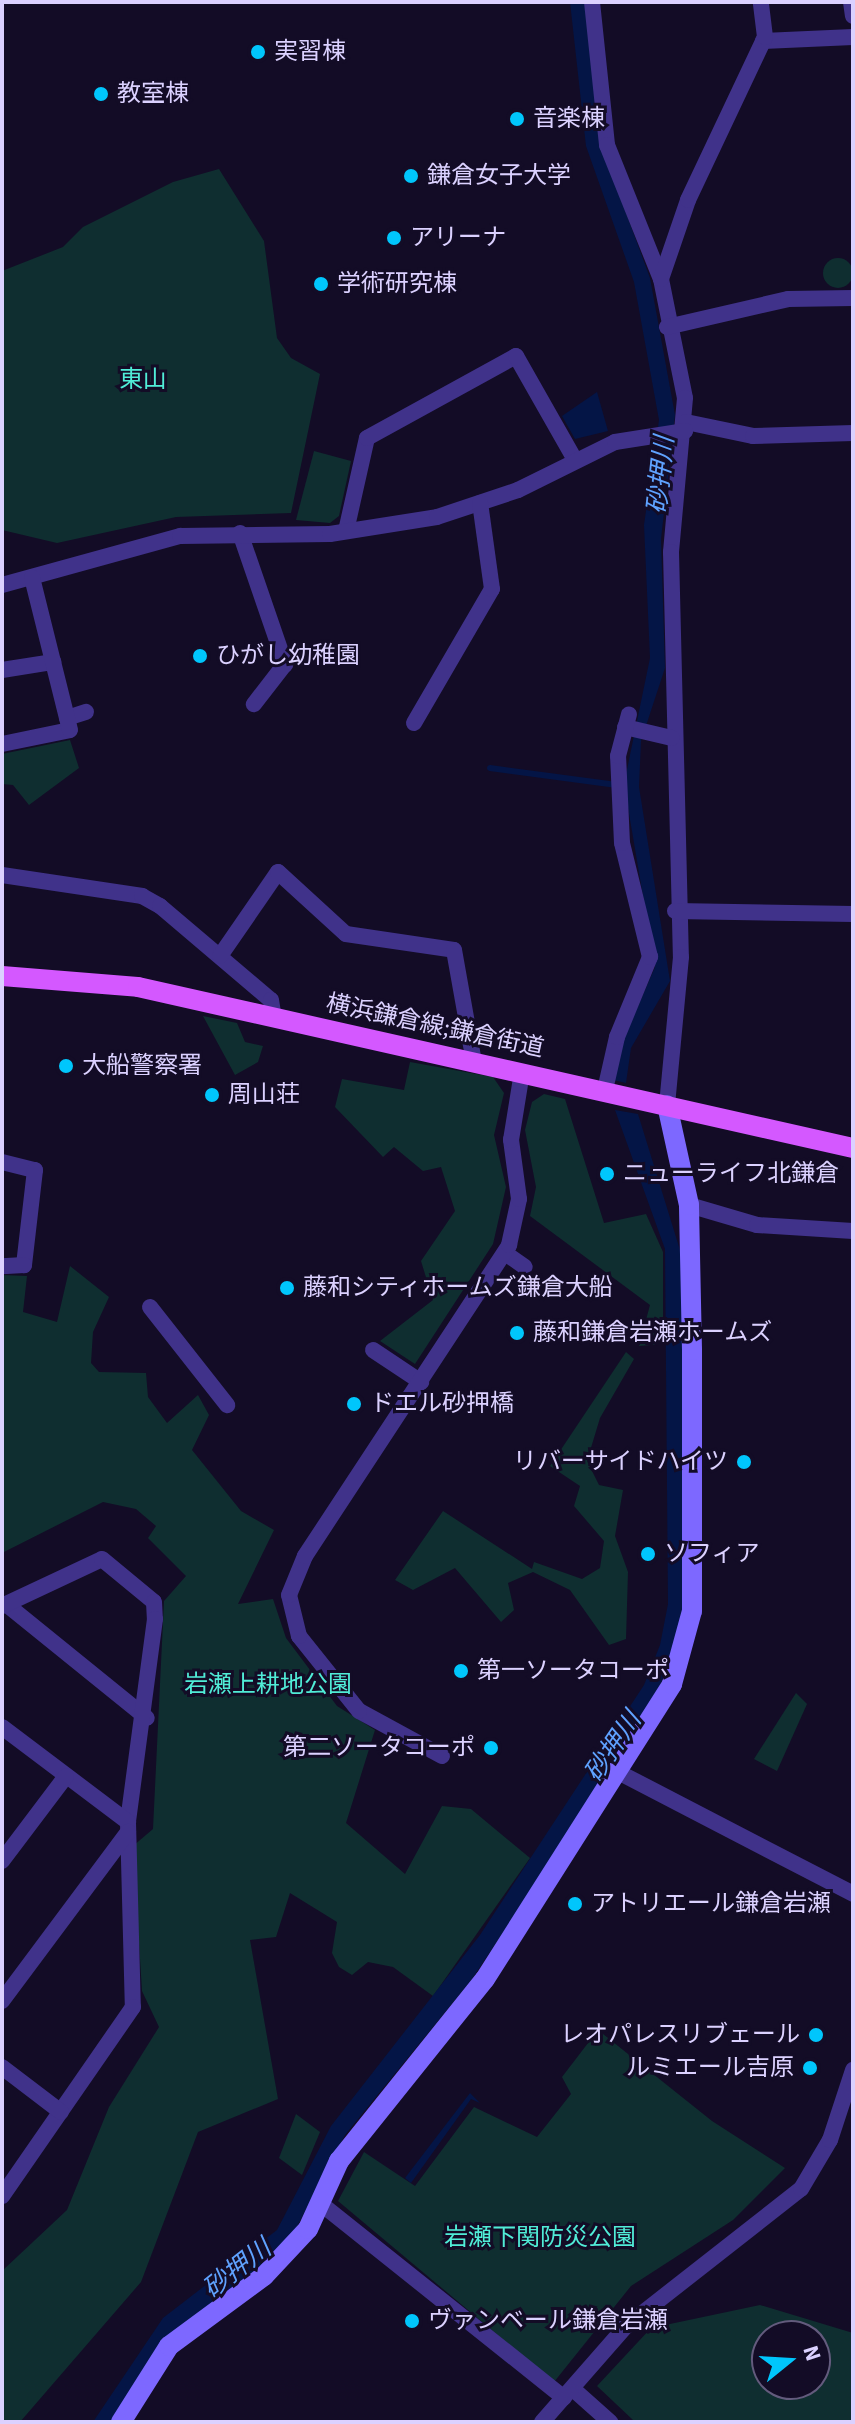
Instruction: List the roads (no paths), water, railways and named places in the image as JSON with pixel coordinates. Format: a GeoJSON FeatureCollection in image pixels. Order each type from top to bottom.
{"type":"FeatureCollection","features":[{"type":"Feature","properties":{"kind":"main road","name":"横浜鎌倉線;鎌倉街道"},"geometry":{"type":"LineString","coordinates":[[2,976],[138,987],[853,1148]]}},
{"type":"Feature","properties":{"kind":"street"},"geometry":{"type":"LineString","coordinates":[[121,2422],[169,2346],[264,2276],[308,2229],[370,2115],[485,1979],[672,1684],[692,1611],[689,1205],[667,1105],[679,999],[671,552],[683,428],[661,279],[607,145],[592,2]]}},
{"type":"Feature","properties":{"kind":"street"},"geometry":{"type":"LineString","coordinates":[[661,279],[688,200],[763,41],[761,2]]}},
{"type":"Feature","properties":{"kind":"street"},"geometry":{"type":"LineString","coordinates":[[851,2],[853,16]]}},
{"type":"Feature","properties":{"kind":"street"},"geometry":{"type":"LineString","coordinates":[[763,41],[853,37]]}},
{"type":"Feature","properties":{"kind":"street"},"geometry":{"type":"LineString","coordinates":[[667,327],[788,299],[853,298]]}},
{"type":"Feature","properties":{"kind":"street"},"geometry":{"type":"LineString","coordinates":[[346,531],[367,438],[516,356],[575,460]]}},
{"type":"Feature","properties":{"kind":"street"},"geometry":{"type":"LineString","coordinates":[[2,585],[162,539],[240,533],[346,531],[480,503],[575,460],[654,432],[683,428],[753,436],[853,433]]}},
{"type":"Feature","properties":{"kind":"street"},"geometry":{"type":"LineString","coordinates":[[414,723],[492,589],[480,503]]}},
{"type":"Feature","properties":{"kind":"street"},"geometry":{"type":"LineString","coordinates":[[240,533],[285,664],[254,704]]}},
{"type":"Feature","properties":{"kind":"street"},"geometry":{"type":"LineString","coordinates":[[2,744],[70,730],[32,578]]}},
{"type":"Feature","properties":{"kind":"street"},"geometry":{"type":"LineString","coordinates":[[2,670],[53,662]]}},
{"type":"Feature","properties":{"kind":"street"},"geometry":{"type":"LineString","coordinates":[[67,718],[86,712]]}},
{"type":"Feature","properties":{"kind":"street"},"geometry":{"type":"LineString","coordinates":[[608,1091],[617,1037],[646,978],[646,921],[622,843],[619,772],[627,723],[672,738]]}},
{"type":"Feature","properties":{"kind":"street"},"geometry":{"type":"LineString","coordinates":[[220,956],[278,872],[346,934],[454,950],[474,1062]]}},
{"type":"Feature","properties":{"kind":"street"},"geometry":{"type":"LineString","coordinates":[[2,875],[142,896],[271,1000],[274,1018]]}},
{"type":"Feature","properties":{"kind":"street"},"geometry":{"type":"LineString","coordinates":[[646,921],[676,915],[853,914]]}},
{"type":"Feature","properties":{"kind":"street"},"geometry":{"type":"LineString","coordinates":[[442,1756],[359,1711],[307,1648],[290,1611],[305,1556],[505,1253],[519,1199],[511,1140],[522,1072]]}},
{"type":"Feature","properties":{"kind":"street"},"geometry":{"type":"LineString","coordinates":[[2,1162],[35,1170],[24,1265],[2,1266]]}},
{"type":"Feature","properties":{"kind":"street"},"geometry":{"type":"LineString","coordinates":[[689,1205],[757,1225],[853,1231]]}},
{"type":"Feature","properties":{"kind":"street"},"geometry":{"type":"LineString","coordinates":[[505,1253],[525,1267]]}},
{"type":"Feature","properties":{"kind":"street"},"geometry":{"type":"LineString","coordinates":[[150,1307],[227,1405]]}},
{"type":"Feature","properties":{"kind":"street"},"geometry":{"type":"LineString","coordinates":[[373,1350],[421,1382]]}},
{"type":"Feature","properties":{"kind":"street"},"geometry":{"type":"LineString","coordinates":[[2,2196],[133,2007],[128,1827],[147,1718],[154,1602],[120,1570],[102,1559],[4,1605],[147,1718]]}},
{"type":"Feature","properties":{"kind":"street"},"geometry":{"type":"LineString","coordinates":[[2,1727],[128,1827]]}},
{"type":"Feature","properties":{"kind":"street"},"geometry":{"type":"LineString","coordinates":[[618,1772],[853,1894]]}},
{"type":"Feature","properties":{"kind":"street"},"geometry":{"type":"LineString","coordinates":[[2,1861],[66,1776]]}},
{"type":"Feature","properties":{"kind":"street"},"geometry":{"type":"LineString","coordinates":[[2,2001],[128,1827]]}},
{"type":"Feature","properties":{"kind":"street"},"geometry":{"type":"LineString","coordinates":[[2,2067],[61,2112]]}},
{"type":"Feature","properties":{"kind":"street"},"geometry":{"type":"LineString","coordinates":[[542,2422],[626,2326],[801,2189],[830,2140],[853,2070]]}},
{"type":"Feature","properties":{"kind":"street"},"geometry":{"type":"LineString","coordinates":[[320,2203],[568,2394],[610,2422]]}},
{"type":"Feature","properties":{"kind":"water","name":"砂押川"},"geometry":{"type":"Polygon","coordinates":[[[570,2],[586,2],[604,153],[650,278],[675,415],[661,539],[665,668],[641,741],[639,787],[670,981],[631,1048],[626,1083],[613,1080],[620,1047],[655,967],[624,784],[650,658],[644,525],[659,420],[634,282],[586,146],[570,2]]]}},
{"type":"Feature","properties":{"kind":"water"},"geometry":{"type":"Polygon","coordinates":[[[597,392],[608,431],[575,439],[562,416],[597,392]]]}},
{"type":"Feature","properties":{"kind":"water","name":"砂押川"},"geometry":{"type":"Polygon","coordinates":[[[615,1110],[638,1114],[684,1263],[685,1590],[677,1643],[657,1693],[602,1783],[472,1979],[345,2135],[290,2240],[264,2268],[176,2329],[114,2422],[93,2422],[163,2318],[277,2230],[331,2126],[480,1935],[644,1685],[660,1645],[668,1604],[665,1249],[615,1110]]]}},
{"type":"Feature","properties":{"kind":"water"},"geometry":{"type":"Polygon","coordinates":[[[470,2093],[480,2103],[471,2099],[411,2183],[405,2178],[470,2093]]]}},
{"type":"Feature","properties":{"kind":"waterway"},"geometry":{"type":"LineString","coordinates":[[490,768],[617,785]]}},
{"type":"Feature","properties":{"kind":"place","name":"実習棟"},"geometry":{"type":"Point","coordinates":[258,52]}},
{"type":"Feature","properties":{"kind":"place","name":"教室棟"},"geometry":{"type":"Point","coordinates":[101,94]}},
{"type":"Feature","properties":{"kind":"place","name":"音楽棟"},"geometry":{"type":"Point","coordinates":[517,119]}},
{"type":"Feature","properties":{"kind":"place","name":"鎌倉女子大学"},"geometry":{"type":"Point","coordinates":[411,176]}},
{"type":"Feature","properties":{"kind":"place","name":"アリーナ"},"geometry":{"type":"Point","coordinates":[394,238]}},
{"type":"Feature","properties":{"kind":"place","name":"学術研究棟"},"geometry":{"type":"Point","coordinates":[321,284]}},
{"type":"Feature","properties":{"kind":"place","name":"ひがし幼稚園"},"geometry":{"type":"Point","coordinates":[200,656]}},
{"type":"Feature","properties":{"kind":"place","name":"大船警察署"},"geometry":{"type":"Point","coordinates":[66,1066]}},
{"type":"Feature","properties":{"kind":"place","name":"周山荘"},"geometry":{"type":"Point","coordinates":[212,1095]}},
{"type":"Feature","properties":{"kind":"place","name":"ニューライフ北鎌倉"},"geometry":{"type":"Point","coordinates":[607,1174]}},
{"type":"Feature","properties":{"kind":"place","name":"藤和シティホームズ鎌倉大船"},"geometry":{"type":"Point","coordinates":[287,1288]}},
{"type":"Feature","properties":{"kind":"place","name":"藤和鎌倉岩瀬ホームズ"},"geometry":{"type":"Point","coordinates":[517,1333]}},
{"type":"Feature","properties":{"kind":"place","name":"ドエル砂押橋"},"geometry":{"type":"Point","coordinates":[354,1404]}},
{"type":"Feature","properties":{"kind":"place","name":"リバーサイドハイツ"},"geometry":{"type":"Point","coordinates":[744,1462]}},
{"type":"Feature","properties":{"kind":"place","name":"ソフィア"},"geometry":{"type":"Point","coordinates":[648,1554]}},
{"type":"Feature","properties":{"kind":"place","name":"第一ソータコーポ"},"geometry":{"type":"Point","coordinates":[461,1671]}},
{"type":"Feature","properties":{"kind":"place","name":"第二ソータコーポ"},"geometry":{"type":"Point","coordinates":[491,1748]}},
{"type":"Feature","properties":{"kind":"place","name":"アトリエール鎌倉岩瀬"},"geometry":{"type":"Point","coordinates":[575,1904]}},
{"type":"Feature","properties":{"kind":"place","name":"レオパレスリブェール"},"geometry":{"type":"Point","coordinates":[816,2035]}},
{"type":"Feature","properties":{"kind":"place","name":"ルミエール吉原"},"geometry":{"type":"Point","coordinates":[810,2068]}},
{"type":"Feature","properties":{"kind":"place","name":"ヴァンベール鎌倉岩瀬"},"geometry":{"type":"Point","coordinates":[412,2321]}},
{"type":"Feature","properties":{"kind":"park label","name":"東山"},"geometry":{"type":"Point","coordinates":[143,380]}},
{"type":"Feature","properties":{"kind":"park label","name":"岩瀬上耕地公園"},"geometry":{"type":"Point","coordinates":[268,1685]}},
{"type":"Feature","properties":{"kind":"park label","name":"岩瀬下関防災公園"},"geometry":{"type":"Point","coordinates":[540,2238]}}]}
